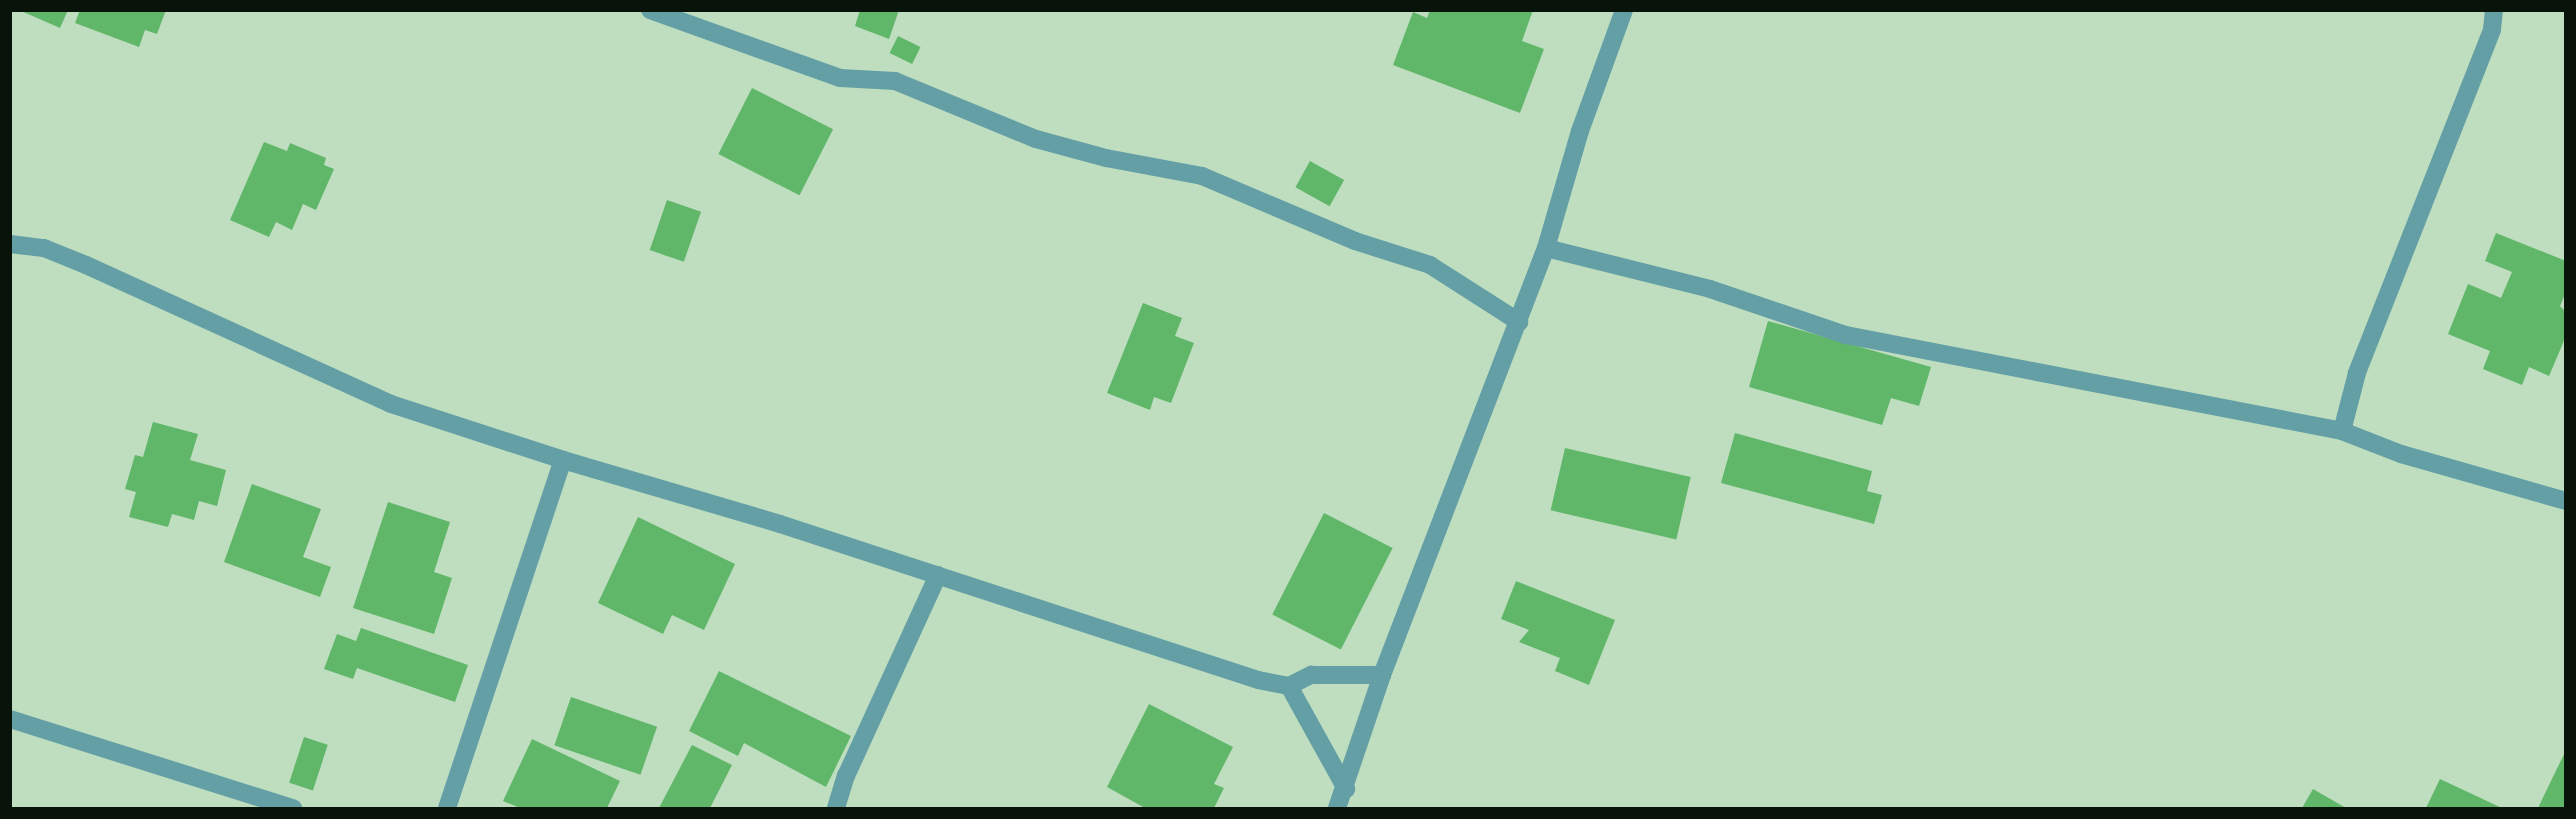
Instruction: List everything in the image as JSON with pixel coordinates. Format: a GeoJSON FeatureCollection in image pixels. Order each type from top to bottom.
{"type":"FeatureCollection","features":[{"type":"Feature","properties":{"kind":"street"},"geometry":{"type":"LineString","coordinates":[[650,10],[840,78],[895,81],[1036,139],[1202,176],[1355,241],[1430,265],[1519,322]]}},
{"type":"Feature","properties":{"kind":"street"},"geometry":{"type":"LineString","coordinates":[[1337,808],[1346,789],[1382,675],[1546,248],[1580,131],[1624,10]]}},
{"type":"Feature","properties":{"kind":"street"},"geometry":{"type":"LineString","coordinates":[[2342,431],[2357,373],[2492,30],[2494,10]]}},
{"type":"Feature","properties":{"kind":"street"},"geometry":{"type":"LineString","coordinates":[[10,244],[44,248],[75,261],[391,404],[563,460],[938,575],[1258,680],[1289,686],[1311,675],[1382,675]]}},
{"type":"Feature","properties":{"kind":"street"},"geometry":{"type":"LineString","coordinates":[[1546,248],[1710,289],[1846,335],[2342,431],[2401,454],[2565,501]]}},
{"type":"Feature","properties":{"kind":"street"},"geometry":{"type":"LineString","coordinates":[[447,808],[563,460]]}},
{"type":"Feature","properties":{"kind":"street"},"geometry":{"type":"LineString","coordinates":[[836,808],[846,776],[938,575]]}},
{"type":"Feature","properties":{"kind":"street"},"geometry":{"type":"LineString","coordinates":[[1289,686],[1346,789]]}},
{"type":"Feature","properties":{"kind":"street"},"geometry":{"type":"LineString","coordinates":[[10,719],[293,808]]}},
{"type":"Feature","properties":{"kind":"building"},"geometry":{"type":"Polygon","coordinates":[[[19,10],[68,10],[60,28],[19,10]]]}},
{"type":"Feature","properties":{"kind":"building"},"geometry":{"type":"Polygon","coordinates":[[[80,10],[166,10],[157,34],[145,30],[139,47],[75,23],[80,10]]]}},
{"type":"Feature","properties":{"kind":"building"},"geometry":{"type":"Polygon","coordinates":[[[860,10],[899,10],[889,39],[855,26],[860,10]]]}},
{"type":"Feature","properties":{"kind":"building"},"geometry":{"type":"Polygon","coordinates":[[[1430,10],[1533,10],[1522,41],[1544,49],[1520,113],[1393,65],[1413,12],[1427,18],[1430,10]]]}},
{"type":"Feature","properties":{"kind":"building"},"geometry":{"type":"Polygon","coordinates":[[[898,36],[920,47],[912,64],[890,53],[898,36]]]}},
{"type":"Feature","properties":{"kind":"building"},"geometry":{"type":"Polygon","coordinates":[[[752,88],[833,129],[799,195],[718,154],[752,88]]]}},
{"type":"Feature","properties":{"kind":"building"},"geometry":{"type":"Polygon","coordinates":[[[264,142],[287,151],[290,143],[326,158],[324,165],[334,169],[316,210],[303,204],[292,230],[276,222],[269,237],[230,220],[264,142]]]}},
{"type":"Feature","properties":{"kind":"building"},"geometry":{"type":"Polygon","coordinates":[[[1310,161],[1344,180],[1330,206],[1295,187],[1310,161]]]}},
{"type":"Feature","properties":{"kind":"building"},"geometry":{"type":"Polygon","coordinates":[[[667,200],[701,212],[684,262],[650,250],[667,200]]]}},
{"type":"Feature","properties":{"kind":"building"},"geometry":{"type":"Polygon","coordinates":[[[2496,233],[2566,261],[2566,292],[2560,306],[2566,312],[2566,336],[2549,376],[2529,367],[2522,385],[2483,369],[2490,351],[2448,334],[2468,284],[2501,298],[2512,272],[2485,261],[2496,233]]]}},
{"type":"Feature","properties":{"kind":"building"},"geometry":{"type":"Polygon","coordinates":[[[1143,303],[1182,318],[1175,336],[1194,343],[1171,403],[1154,397],[1150,410],[1107,393],[1143,303]]]}},
{"type":"Feature","properties":{"kind":"building"},"geometry":{"type":"Polygon","coordinates":[[[1768,321],[1931,367],[1919,406],[1891,398],[1882,425],[1749,387],[1768,321]]]}},
{"type":"Feature","properties":{"kind":"building"},"geometry":{"type":"Polygon","coordinates":[[[153,422],[198,434],[190,460],[226,470],[217,506],[199,501],[194,520],[172,514],[168,527],[129,517],[136,492],[125,489],[135,455],[143,457],[153,422]]]}},
{"type":"Feature","properties":{"kind":"building"},"geometry":{"type":"Polygon","coordinates":[[[1735,433],[1872,471],[1867,491],[1882,495],[1874,524],[1721,483],[1735,433]]]}},
{"type":"Feature","properties":{"kind":"building"},"geometry":{"type":"Polygon","coordinates":[[[1565,448],[1691,477],[1676,539],[1551,510],[1565,448]]]}},
{"type":"Feature","properties":{"kind":"building"},"geometry":{"type":"Polygon","coordinates":[[[252,484],[321,509],[303,557],[331,567],[320,597],[224,562],[252,484]]]}},
{"type":"Feature","properties":{"kind":"building"},"geometry":{"type":"Polygon","coordinates":[[[388,502],[450,522],[434,572],[452,578],[434,634],[353,608],[388,502]]]}},
{"type":"Feature","properties":{"kind":"building"},"geometry":{"type":"Polygon","coordinates":[[[1324,513],[1393,548],[1341,650],[1272,615],[1324,513]]]}},
{"type":"Feature","properties":{"kind":"building"},"geometry":{"type":"Polygon","coordinates":[[[638,517],[735,564],[704,630],[672,615],[663,634],[598,603],[638,517]]]}},
{"type":"Feature","properties":{"kind":"building"},"geometry":{"type":"Polygon","coordinates":[[[1516,581],[1615,620],[1589,685],[1555,671],[1560,658],[1519,642],[1529,630],[1501,619],[1516,581]]]}},
{"type":"Feature","properties":{"kind":"building"},"geometry":{"type":"Polygon","coordinates":[[[361,628],[468,665],[455,702],[357,668],[353,679],[324,669],[337,634],[356,641],[361,628]]]}},
{"type":"Feature","properties":{"kind":"building"},"geometry":{"type":"Polygon","coordinates":[[[719,671],[851,736],[826,787],[744,743],[738,756],[689,731],[719,671]]]}},
{"type":"Feature","properties":{"kind":"building"},"geometry":{"type":"Polygon","coordinates":[[[571,697],[657,727],[640,775],[554,745],[571,697]]]}},
{"type":"Feature","properties":{"kind":"building"},"geometry":{"type":"Polygon","coordinates":[[[1149,704],[1233,747],[1214,784],[1224,788],[1214,808],[1145,808],[1107,787],[1149,704]]]}},
{"type":"Feature","properties":{"kind":"building"},"geometry":{"type":"Polygon","coordinates":[[[304,737],[328,745],[313,790],[289,783],[304,737]]]}},
{"type":"Feature","properties":{"kind":"building"},"geometry":{"type":"Polygon","coordinates":[[[532,739],[620,781],[607,808],[520,808],[503,801],[532,739]]]}},
{"type":"Feature","properties":{"kind":"building"},"geometry":{"type":"Polygon","coordinates":[[[692,745],[732,765],[710,808],[659,808],[692,745]]]}},
{"type":"Feature","properties":{"kind":"building"},"geometry":{"type":"Polygon","coordinates":[[[2566,750],[2566,808],[2538,808],[2566,750]]]}},
{"type":"Feature","properties":{"kind":"building"},"geometry":{"type":"Polygon","coordinates":[[[2440,779],[2502,808],[2426,808],[2440,779]]]}},
{"type":"Feature","properties":{"kind":"building"},"geometry":{"type":"Polygon","coordinates":[[[2313,789],[2346,808],[2302,808],[2313,789]]]}}]}
